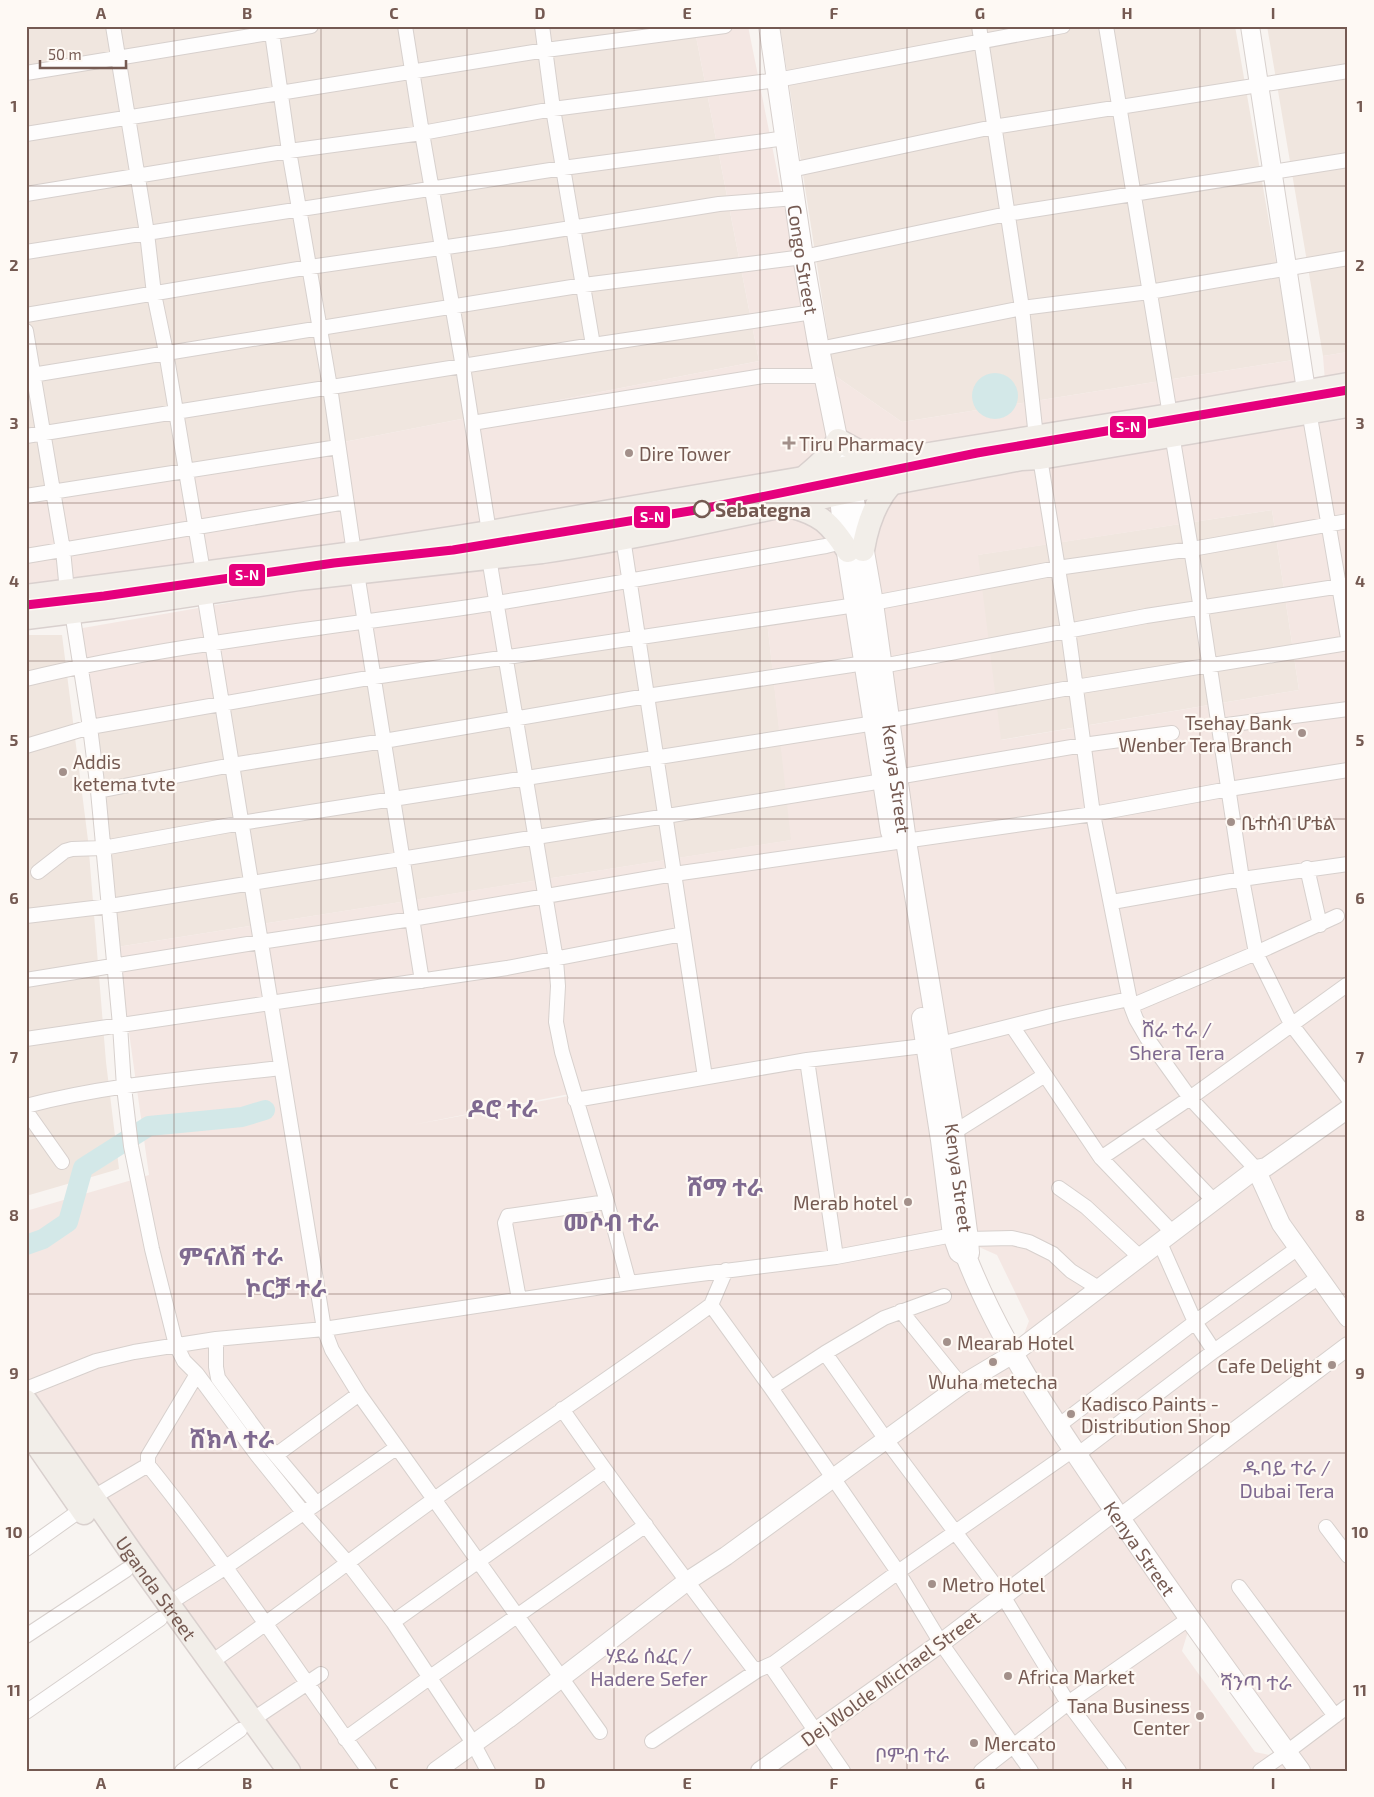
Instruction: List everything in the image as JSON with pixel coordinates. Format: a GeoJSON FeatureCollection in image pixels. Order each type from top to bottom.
{"type":"FeatureCollection","features":[{"type":"Feature","properties":{"kind":"main road","name":"Congo Street"},"geometry":{"type":"LineString","coordinates":[[769,26],[803,257],[846,493],[851,547]]}},
{"type":"Feature","properties":{"kind":"main road"},"geometry":{"type":"LineString","coordinates":[[356,563],[489,532],[803,478],[824,461],[833,450],[840,456],[860,452],[893,461],[1038,447],[1308,401],[1348,384]]}},
{"type":"Feature","properties":{"kind":"main road"},"geometry":{"type":"LineString","coordinates":[[1308,401],[1348,406]]}},
{"type":"Feature","properties":{"kind":"main road"},"geometry":{"type":"LineString","coordinates":[[26,618],[70,602],[356,563],[489,558],[550,551],[704,524],[890,484],[1022,459],[1038,447]]}},
{"type":"Feature","properties":{"kind":"main road"},"geometry":{"type":"LineString","coordinates":[[788,506],[811,512],[822,519],[851,547],[866,532],[877,504],[890,484]]}},
{"type":"Feature","properties":{"kind":"main road","name":"Kenya Street"},"geometry":{"type":"LineString","coordinates":[[851,547],[865,604],[890,779],[948,1137],[962,1243],[975,1280],[1013,1354],[1075,1452],[1190,1618],[1300,1771]]}},
{"type":"Feature","properties":{"kind":"main road"},"geometry":{"type":"LineString","coordinates":[[26,596],[70,602]]}},
{"type":"Feature","properties":{"kind":"main road","name":"Uganda Street"},"geometry":{"type":"LineString","coordinates":[[26,1402],[126,1570],[210,1663],[270,1771]]}},
{"type":"Feature","properties":{"kind":"main road","name":"Uganda Street"},"geometry":{"type":"LineString","coordinates":[[26,1430],[87,1504],[246,1725],[289,1771]]}},
{"type":"Feature","properties":{"kind":"street"},"geometry":{"type":"LineString","coordinates":[[113,26],[136,176],[147,233],[154,294],[186,471],[280,1068],[324,1329],[332,1350],[359,1394],[600,1732]]}},
{"type":"Feature","properties":{"kind":"street"},"geometry":{"type":"LineString","coordinates":[[26,73],[271,29],[310,26]]}},
{"type":"Feature","properties":{"kind":"street"},"geometry":{"type":"LineString","coordinates":[[405,26],[489,532]]}},
{"type":"Feature","properties":{"kind":"street"},"geometry":{"type":"LineString","coordinates":[[542,26],[553,109],[593,345]]}},
{"type":"Feature","properties":{"kind":"street"},"geometry":{"type":"LineString","coordinates":[[26,134],[546,50],[725,26]]}},
{"type":"Feature","properties":{"kind":"street"},"geometry":{"type":"LineString","coordinates":[[26,194],[289,151],[422,133],[553,109],[777,80],[980,33],[1063,26]]}},
{"type":"Feature","properties":{"kind":"street"},"geometry":{"type":"LineString","coordinates":[[1106,26],[1192,549],[1242,878],[1256,953],[1291,1024],[1348,1098]]}},
{"type":"Feature","properties":{"kind":"street"},"geometry":{"type":"LineString","coordinates":[[1250,26],[1286,269],[1328,524],[1344,586],[1348,638]]}},
{"type":"Feature","properties":{"kind":"street"},"geometry":{"type":"LineString","coordinates":[[271,29],[289,151],[330,387],[346,502],[422,981]]}},
{"type":"Feature","properties":{"kind":"street"},"geometry":{"type":"LineString","coordinates":[[980,33],[1022,308],[1038,447],[1068,630],[1093,814],[1112,902],[1130,1002],[1147,1038],[1190,1098],[1256,1169],[1280,1224],[1348,1318]]}},
{"type":"Feature","properties":{"kind":"street"},"geometry":{"type":"LineString","coordinates":[[791,170],[993,127],[1348,71]]}},
{"type":"Feature","properties":{"kind":"street"},"geometry":{"type":"LineString","coordinates":[[26,252],[563,168],[786,138]]}},
{"type":"Feature","properties":{"kind":"street"},"geometry":{"type":"LineString","coordinates":[[30,375],[584,285],[803,257],[1007,214],[1348,160]]}},
{"type":"Feature","properties":{"kind":"street"},"geometry":{"type":"LineString","coordinates":[[26,315],[310,267],[502,239],[573,226],[719,204],[795,198]]}},
{"type":"Feature","properties":{"kind":"street"},"geometry":{"type":"LineString","coordinates":[[819,349],[1022,308],[1149,292],[1348,258]]}},
{"type":"Feature","properties":{"kind":"street"},"geometry":{"type":"LineString","coordinates":[[26,436],[593,345],[813,312]]}},
{"type":"Feature","properties":{"kind":"street"},"geometry":{"type":"LineString","coordinates":[[26,331],[30,375],[44,433],[90,727],[110,906],[128,1124],[152,1249],[176,1345],[184,1361],[316,1503]]}},
{"type":"Feature","properties":{"kind":"street"},"geometry":{"type":"LineString","coordinates":[[472,423],[763,376],[825,376]]}},
{"type":"Feature","properties":{"kind":"street"},"geometry":{"type":"LineString","coordinates":[[26,496],[338,447]]}},
{"type":"Feature","properties":{"kind":"street"},"geometry":{"type":"LineString","coordinates":[[26,556],[346,502]]}},
{"type":"Feature","properties":{"kind":"street"},"geometry":{"type":"LineString","coordinates":[[26,746],[90,727],[374,677],[506,659],[638,636],[865,604],[1057,568],[1192,549],[1348,521]]}},
{"type":"Feature","properties":{"kind":"street"},"geometry":{"type":"LineString","coordinates":[[623,538],[705,1077]]}},
{"type":"Feature","properties":{"kind":"street"},"geometry":{"type":"LineString","coordinates":[[26,679],[79,666],[212,644],[496,602],[826,546],[851,547]]}},
{"type":"Feature","properties":{"kind":"street"},"geometry":{"type":"LineString","coordinates":[[489,558],[556,960],[558,986],[556,1022],[562,1052],[607,1202],[629,1284]]}},
{"type":"Feature","properties":{"kind":"street"},"geometry":{"type":"LineString","coordinates":[[98,791],[232,765],[647,696],[874,664],[1214,605],[1344,586]]}},
{"type":"Feature","properties":{"kind":"street"},"geometry":{"type":"LineString","coordinates":[[38,872],[65,850],[103,848],[241,823],[882,721],[1075,687],[1348,643]]}},
{"type":"Feature","properties":{"kind":"street"},"geometry":{"type":"LineString","coordinates":[[1219,726],[1348,709]]}},
{"type":"Feature","properties":{"kind":"street"},"geometry":{"type":"LineString","coordinates":[[26,916],[110,906],[666,817],[1083,745],[1172,733]]}},
{"type":"Feature","properties":{"kind":"street"},"geometry":{"type":"LineString","coordinates":[[26,980],[412,919],[674,874],[1093,814],[1229,789],[1348,770]]}},
{"type":"Feature","properties":{"kind":"street"},"geometry":{"type":"LineString","coordinates":[[1112,902],[1242,878],[1348,864]]}},
{"type":"Feature","properties":{"kind":"street"},"geometry":{"type":"LineString","coordinates":[[1307,868],[1320,924]]}},
{"type":"Feature","properties":{"kind":"street"},"geometry":{"type":"LineString","coordinates":[[576,1100],[807,1060],[933,1045],[1059,1014],[1130,1002],[1256,953],[1337,916]]}},
{"type":"Feature","properties":{"kind":"street"},"geometry":{"type":"LineString","coordinates":[[26,1039],[556,960],[683,934]]}},
{"type":"Feature","properties":{"kind":"street"},"geometry":{"type":"LineString","coordinates":[[1101,1158],[1190,1098],[1348,984]]}},
{"type":"Feature","properties":{"kind":"street"},"geometry":{"type":"LineString","coordinates":[[1012,1026],[1101,1158],[1166,1238],[1195,1322],[1214,1351]]}},
{"type":"Feature","properties":{"kind":"street"},"geometry":{"type":"LineString","coordinates":[[807,1060],[836,1257]]}},
{"type":"Feature","properties":{"kind":"street"},"geometry":{"type":"LineString","coordinates":[[26,1106],[49,1100],[124,1087],[280,1068]]}},
{"type":"Feature","properties":{"kind":"street"},"geometry":{"type":"LineString","coordinates":[[948,1137],[1045,1075]]}},
{"type":"Feature","properties":{"kind":"street"},"geometry":{"type":"LineString","coordinates":[[436,1771],[508,1719],[686,1582],[726,1556],[961,1385],[1013,1354],[1256,1169],[1266,1167],[1348,1109]]}},
{"type":"Feature","properties":{"kind":"street"},"geometry":{"type":"LineString","coordinates":[[26,1110],[62,1162]]}},
{"type":"Feature","properties":{"kind":"street"},"geometry":{"type":"LineString","coordinates":[[1145,1129],[1215,1202]]}},
{"type":"Feature","properties":{"kind":"street"},"geometry":{"type":"LineString","coordinates":[[1060,1188],[1086,1207],[1141,1258]]}},
{"type":"Feature","properties":{"kind":"street"},"geometry":{"type":"LineString","coordinates":[[519,1299],[505,1223],[508,1216],[607,1202]]}},
{"type":"Feature","properties":{"kind":"street"},"geometry":{"type":"LineString","coordinates":[[26,1388],[96,1360],[176,1345],[216,1339],[324,1329],[726,1270],[1012,1238],[1029,1242],[1053,1254],[1071,1271],[1100,1289]]}},
{"type":"Feature","properties":{"kind":"street"},"geometry":{"type":"LineString","coordinates":[[1058,1426],[1195,1322],[1298,1248]]}},
{"type":"Feature","properties":{"kind":"street"},"geometry":{"type":"LineString","coordinates":[[210,1663],[267,1624],[347,1562],[435,1499],[711,1305],[726,1270]]}},
{"type":"Feature","properties":{"kind":"street"},"geometry":{"type":"LineString","coordinates":[[652,1741],[764,1668],[898,1572],[1075,1452],[1319,1276]]}},
{"type":"Feature","properties":{"kind":"street"},"geometry":{"type":"LineString","coordinates":[[771,1388],[825,1352],[884,1318],[944,1296]]}},
{"type":"Feature","properties":{"kind":"street"},"geometry":{"type":"LineString","coordinates":[[711,1305],[771,1388],[898,1572],[941,1643],[1031,1771]]}},
{"type":"Feature","properties":{"kind":"street"},"geometry":{"type":"LineString","coordinates":[[901,1311],[961,1385]]}},
{"type":"Feature","properties":{"kind":"street"},"geometry":{"type":"LineString","coordinates":[[216,1339],[217,1374],[303,1512],[347,1562],[393,1622],[428,1678],[473,1743],[488,1771]]}},
{"type":"Feature","properties":{"kind":"street","name":"Dej Wolde Michael Street"},"geometry":{"type":"LineString","coordinates":[[760,1771],[941,1643],[1348,1346]]}},
{"type":"Feature","properties":{"kind":"street"},"geometry":{"type":"LineString","coordinates":[[825,1352],[887,1440],[1003,1596],[1068,1703],[1119,1771]]}},
{"type":"Feature","properties":{"kind":"street"},"geometry":{"type":"LineString","coordinates":[[217,1374],[200,1379],[148,1456],[148,1465],[188,1515],[267,1624],[306,1684],[368,1771]]}},
{"type":"Feature","properties":{"kind":"street"},"geometry":{"type":"LineString","coordinates":[[267,1452],[359,1394]]}},
{"type":"Feature","properties":{"kind":"street"},"geometry":{"type":"LineString","coordinates":[[562,1409],[686,1582],[752,1667],[764,1668],[817,1730],[843,1771]]}},
{"type":"Feature","properties":{"kind":"street"},"geometry":{"type":"LineString","coordinates":[[26,1712],[164,1611],[396,1448]]}},
{"type":"Feature","properties":{"kind":"street"},"geometry":{"type":"LineString","coordinates":[[26,1549],[87,1504],[148,1465]]}},
{"type":"Feature","properties":{"kind":"street"},"geometry":{"type":"LineString","coordinates":[[393,1622],[605,1471]]}},
{"type":"Feature","properties":{"kind":"street"},"geometry":{"type":"LineString","coordinates":[[346,1739],[428,1678],[646,1525]]}},
{"type":"Feature","properties":{"kind":"street"},"geometry":{"type":"LineString","coordinates":[[1326,1527],[1348,1556]]}},
{"type":"Feature","properties":{"kind":"street"},"geometry":{"type":"LineString","coordinates":[[26,1636],[126,1570]]}},
{"type":"Feature","properties":{"kind":"street"},"geometry":{"type":"LineString","coordinates":[[1239,1587],[1335,1716]]}},
{"type":"Feature","properties":{"kind":"street"},"geometry":{"type":"LineString","coordinates":[[981,1771],[1068,1703],[1190,1618]]}},
{"type":"Feature","properties":{"kind":"street"},"geometry":{"type":"LineString","coordinates":[[182,1771],[321,1674]]}},
{"type":"Feature","properties":{"kind":"street"},"geometry":{"type":"LineString","coordinates":[[1260,1771],[1348,1706]]}},
{"type":"Feature","properties":{"kind":"shaded area"},"geometry":{"type":"Polygon","coordinates":[[[26,26],[694,26],[759,361],[308,449],[26,499],[26,26]]]}},
{"type":"Feature","properties":{"kind":"shaded area"},"geometry":{"type":"Polygon","coordinates":[[[694,26],[748,26],[833,450],[832,467],[501,518],[400,537],[26,589],[26,498],[308,449],[759,361],[694,26]]]}},
{"type":"Feature","properties":{"kind":"shaded area"},"geometry":{"type":"Polygon","coordinates":[[[780,26],[1235,26],[1293,360],[902,422],[834,375],[780,26]]]}},
{"type":"Feature","properties":{"kind":"shaded area"},"geometry":{"type":"Polygon","coordinates":[[[1267,26],[1348,26],[1348,352],[1323,356],[1267,26]]]}},
{"type":"Feature","properties":{"kind":"shaded area"},"geometry":{"type":"Polygon","coordinates":[[[1348,352],[1348,377],[1325,381],[1323,356],[1348,352]]]}},
{"type":"Feature","properties":{"kind":"shaded area"},"geometry":{"type":"Polygon","coordinates":[[[1293,360],[1299,389],[850,464],[834,375],[902,422],[1293,360]]]}},
{"type":"Feature","properties":{"kind":"shaded area"},"geometry":{"type":"Polygon","coordinates":[[[995,373],[1008,377],[1014,383],[1018,396],[1014,409],[1008,415],[995,419],[982,415],[976,409],[972,396],[976,383],[982,377],[995,373]]]}},
{"type":"Feature","properties":{"kind":"shaded area"},"geometry":{"type":"Polygon","coordinates":[[[1348,419],[1348,1771],[294,1771],[26,1386],[26,1211],[149,1175],[117,947],[791,840],[766,612],[87,722],[77,629],[840,497],[1348,419]],[[1272,510],[978,555],[1001,740],[1299,690],[1272,510]],[[930,1045],[595,1089],[412,1125],[595,1091],[929,1047],[958,1239],[1012,1364],[1029,1321],[997,1255],[961,1239],[930,1045]],[[1190,1625],[1182,1651],[1255,1752],[1288,1759],[1190,1625]]]}},
{"type":"Feature","properties":{"kind":"shaded area"},"geometry":{"type":"Polygon","coordinates":[[[1272,510],[1299,690],[1000,740],[977,555],[1272,510]]]}},
{"type":"Feature","properties":{"kind":"shaded area"},"geometry":{"type":"Polygon","coordinates":[[[766,612],[792,840],[117,947],[87,722],[766,612]]]}},
{"type":"Feature","properties":{"kind":"shaded area"},"geometry":{"type":"Polygon","coordinates":[[[26,635],[62,635],[88,840],[106,1062],[119,1169],[26,1196],[26,635]]]}},
{"type":"Feature","properties":{"kind":"waterway"},"geometry":{"type":"LineString","coordinates":[[26,1245],[43,1239],[68,1222],[83,1168],[149,1126],[242,1117],[265,1110]]}},
{"type":"Feature","properties":{"kind":"transit line","name":"S-N"},"geometry":{"type":"LineString","coordinates":[[26,605],[104,596],[334,563],[453,550],[702,509],[977,453],[1348,390]]}},
{"type":"Feature","properties":{"kind":"place","name":"Tiru Pharmacy"},"geometry":{"type":"Point","coordinates":[789,443]}},
{"type":"Feature","properties":{"kind":"place","name":"Dire Tower"},"geometry":{"type":"Point","coordinates":[629,453]}},
{"type":"Feature","properties":{"kind":"place","name":"Sebategna"},"geometry":{"type":"Point","coordinates":[702,509]}},
{"type":"Feature","properties":{"kind":"place","name":"Tsehay Bank Wenber Tera Branch"},"geometry":{"type":"Point","coordinates":[1302,733]}},
{"type":"Feature","properties":{"kind":"place","name":"Addis ketema tvte"},"geometry":{"type":"Point","coordinates":[63,772]}},
{"type":"Feature","properties":{"kind":"place","name":"ቤተሰብ ሆቴል"},"geometry":{"type":"Point","coordinates":[1231,822]}},
{"type":"Feature","properties":{"kind":"place","name":"Merab hotel"},"geometry":{"type":"Point","coordinates":[908,1202]}},
{"type":"Feature","properties":{"kind":"place","name":"Mearab Hotel"},"geometry":{"type":"Point","coordinates":[947,1342]}},
{"type":"Feature","properties":{"kind":"place","name":"Wuha metecha"},"geometry":{"type":"Point","coordinates":[993,1362]}},
{"type":"Feature","properties":{"kind":"place","name":"Cafe Delight"},"geometry":{"type":"Point","coordinates":[1332,1365]}},
{"type":"Feature","properties":{"kind":"place","name":"Kadisco Paints - Distribution Shop"},"geometry":{"type":"Point","coordinates":[1071,1414]}},
{"type":"Feature","properties":{"kind":"place","name":"Metro Hotel"},"geometry":{"type":"Point","coordinates":[932,1584]}},
{"type":"Feature","properties":{"kind":"place","name":"Africa Market"},"geometry":{"type":"Point","coordinates":[1008,1676]}},
{"type":"Feature","properties":{"kind":"place","name":"Tana Business Center"},"geometry":{"type":"Point","coordinates":[1200,1716]}},
{"type":"Feature","properties":{"kind":"place","name":"Mercato"},"geometry":{"type":"Point","coordinates":[974,1743]}},
{"type":"Feature","properties":{"kind":"district","name":"ሸራ ተራ / Shera Tera"},"geometry":{"type":"Point","coordinates":[1177,1040]}},
{"type":"Feature","properties":{"kind":"district","name":"ዶሮ ተራ"},"geometry":{"type":"Point","coordinates":[503,1107]}},
{"type":"Feature","properties":{"kind":"district","name":"ሸማ ተራ"},"geometry":{"type":"Point","coordinates":[725,1186]}},
{"type":"Feature","properties":{"kind":"district","name":"መሶብ ተራ"},"geometry":{"type":"Point","coordinates":[611,1221]}},
{"type":"Feature","properties":{"kind":"district","name":"ምናለሽ ተራ"},"geometry":{"type":"Point","coordinates":[231,1255]}},
{"type":"Feature","properties":{"kind":"district","name":"ኮርቻ ተራ"},"geometry":{"type":"Point","coordinates":[286,1287]}},
{"type":"Feature","properties":{"kind":"district","name":"ሸክላ ተራ"},"geometry":{"type":"Point","coordinates":[232,1438]}},
{"type":"Feature","properties":{"kind":"district","name":"ዱባይ ተራ / Dubai Tera"},"geometry":{"type":"Point","coordinates":[1287,1478]}},
{"type":"Feature","properties":{"kind":"district","name":"ሃደሬ ሰፈር / Hadere Sefer"},"geometry":{"type":"Point","coordinates":[649,1666]}},
{"type":"Feature","properties":{"kind":"district","name":"ሻንጣ ተራ"},"geometry":{"type":"Point","coordinates":[1256,1682]}},
{"type":"Feature","properties":{"kind":"district","name":"ቦምብ ተራ"},"geometry":{"type":"Point","coordinates":[912,1754]}}]}
